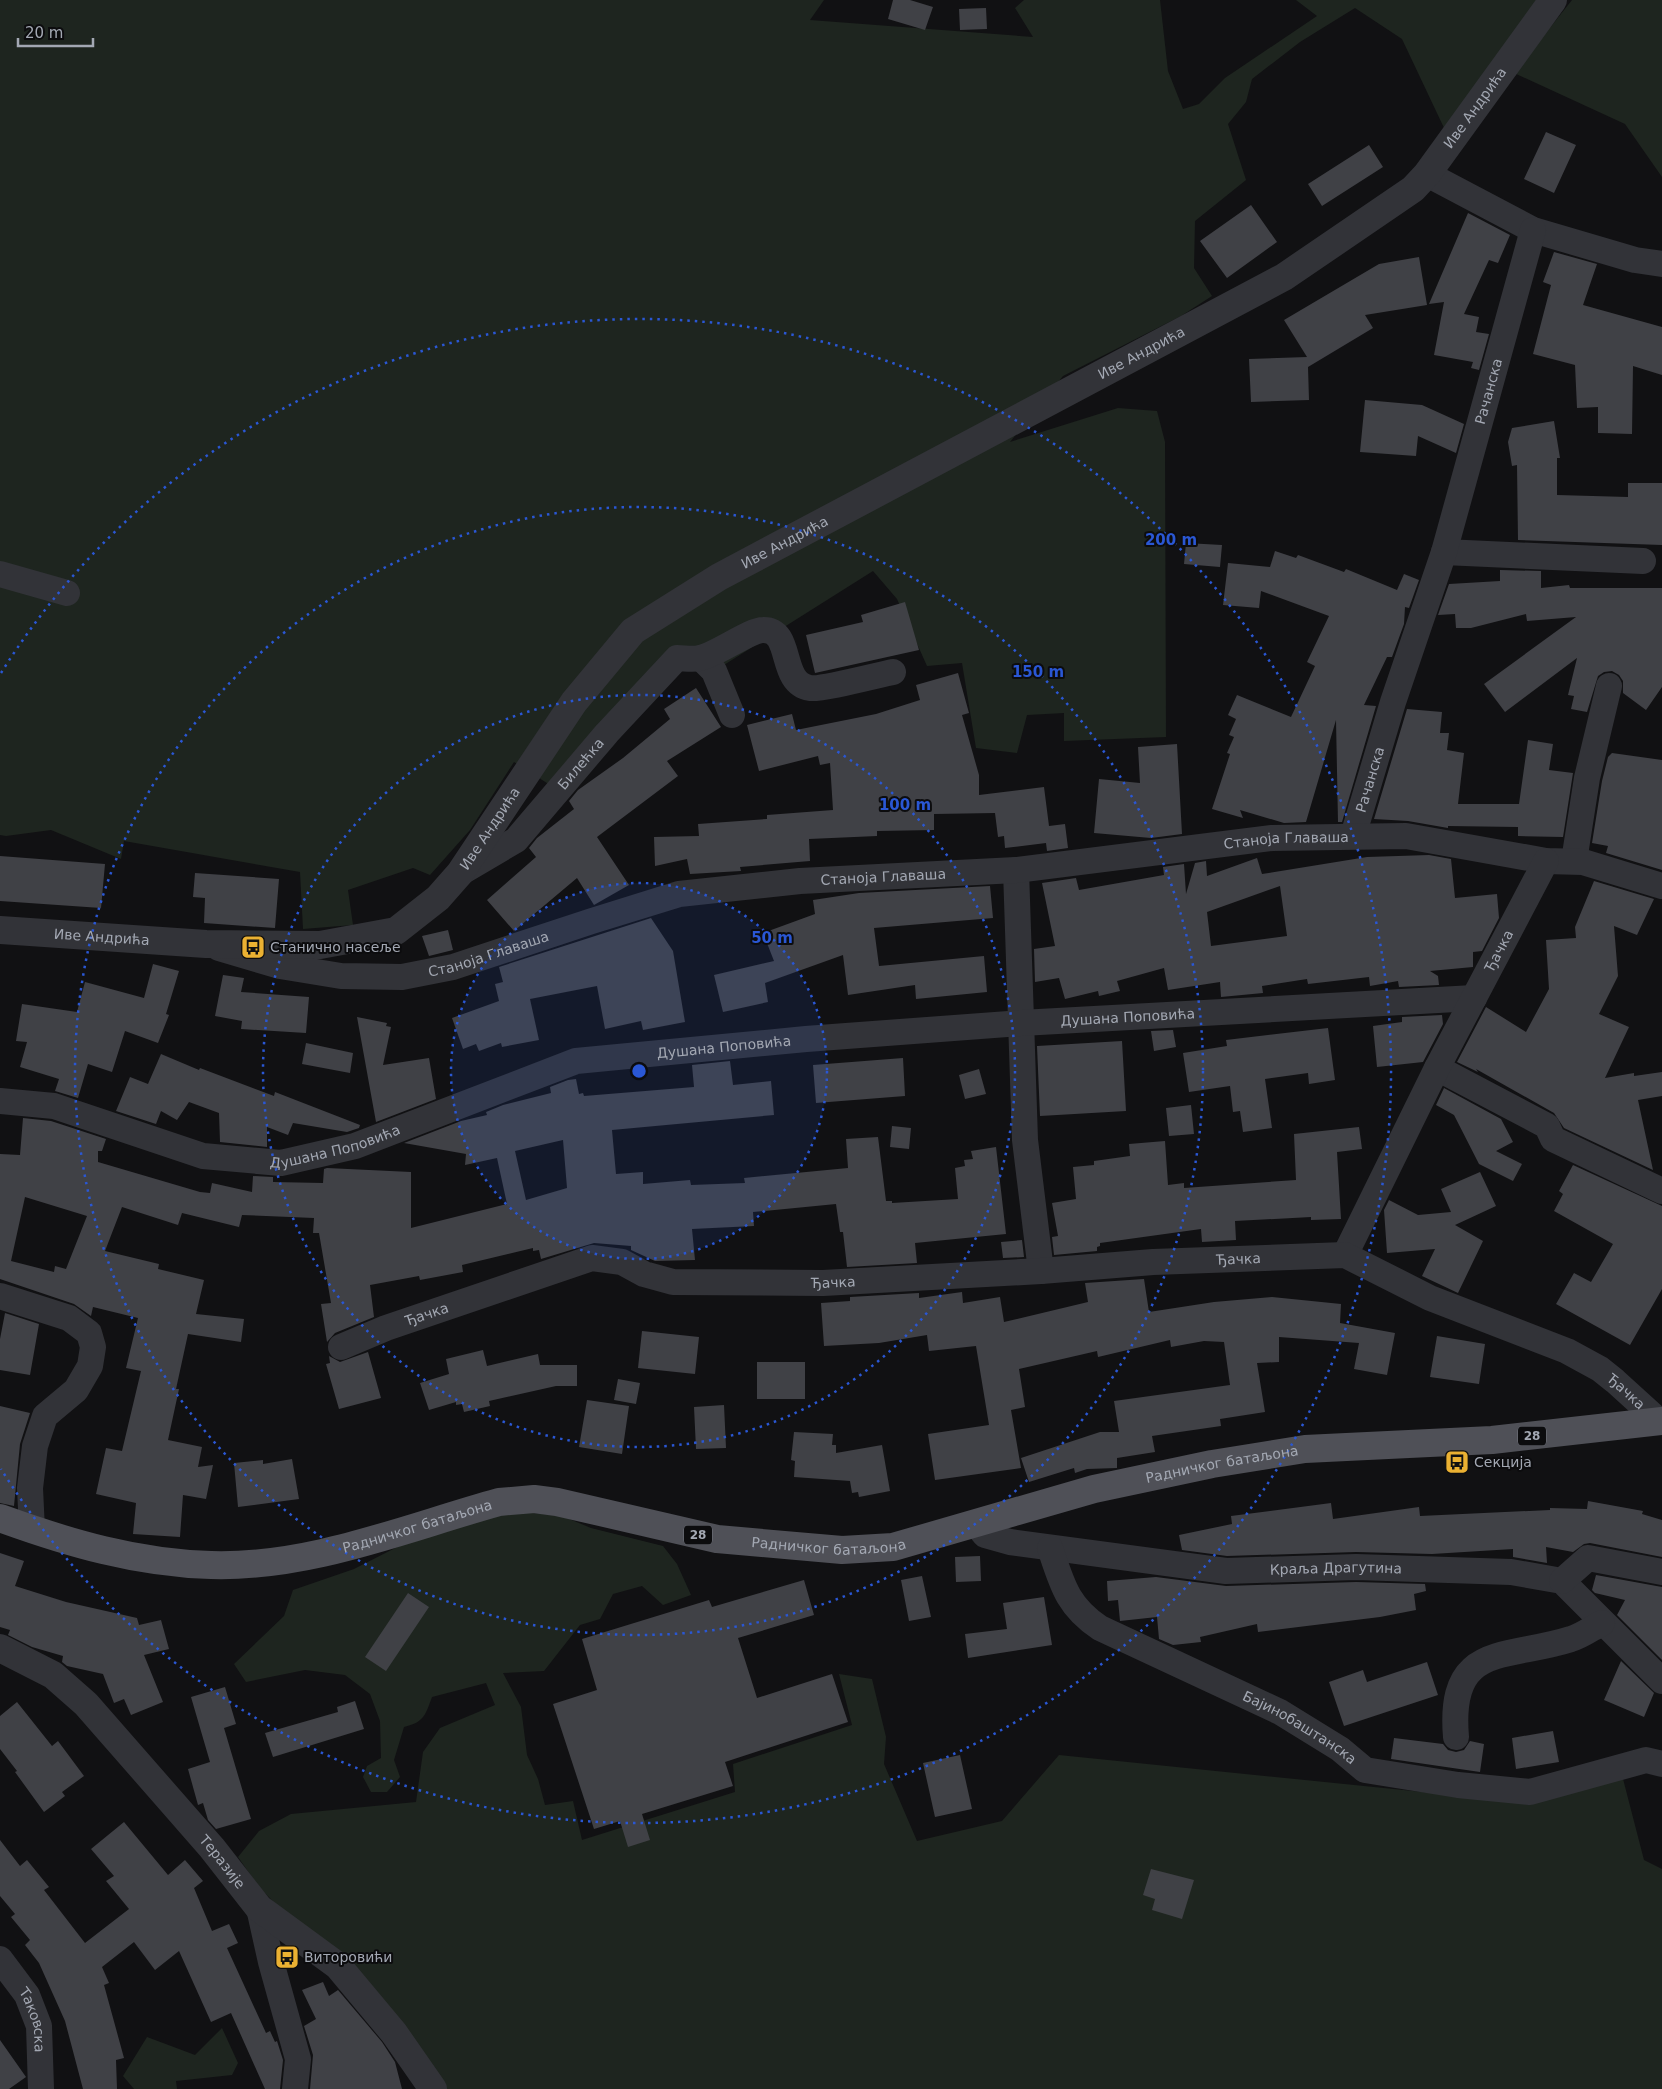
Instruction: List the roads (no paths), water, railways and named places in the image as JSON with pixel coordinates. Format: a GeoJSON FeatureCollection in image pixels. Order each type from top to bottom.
{"type":"FeatureCollection","features":[{"type":"Feature","properties":{"kind":"main road","name":"Радничког батаљона"},"geometry":{"type":"LineString","coordinates":[[0,1518],[32,1530],[113,1554],[178,1563],[213,1565],[262,1561],[335,1549],[499,1502],[534,1499],[578,1506],[717,1539],[842,1550],[893,1547],[1094,1490],[1212,1464],[1305,1449],[1492,1440],[1661,1421]]}},
{"type":"Feature","properties":{"kind":"street","name":"Иве Андрића"},"geometry":{"type":"LineString","coordinates":[[0,930],[206,944],[320,945],[396,931],[438,898],[460,873],[574,702],[633,631],[719,577],[1284,277],[1412,189],[1427,174],[1552,0]]}},
{"type":"Feature","properties":{"kind":"street"},"geometry":{"type":"LineString","coordinates":[[1427,174],[1533,230],[1635,260],[1662,264]]}},
{"type":"Feature","properties":{"kind":"street","name":"Рачанска"},"geometry":{"type":"LineString","coordinates":[[1353,836],[1393,702],[1444,552],[1533,230]]}},
{"type":"Feature","properties":{"kind":"street"},"geometry":{"type":"LineString","coordinates":[[1444,552],[1642,561]]}},
{"type":"Feature","properties":{"kind":"street"},"geometry":{"type":"LineString","coordinates":[[0,574],[68,593]]}},
{"type":"Feature","properties":{"kind":"street","name":"Билећка"},"geometry":{"type":"LineString","coordinates":[[460,873],[516,840],[607,733],[677,658],[701,658],[763,630],[774,633],[782,640],[788,668],[797,682],[810,688],[893,672]]}},
{"type":"Feature","properties":{"kind":"street"},"geometry":{"type":"LineString","coordinates":[[701,658],[714,671],[732,715]]}},
{"type":"Feature","properties":{"kind":"street"},"geometry":{"type":"LineString","coordinates":[[1574,861],[1587,778],[1609,686]]}},
{"type":"Feature","properties":{"kind":"street","name":"Станоја Главаша"},"geometry":{"type":"LineString","coordinates":[[206,944],[280,966],[341,976],[402,977],[453,967],[592,920],[679,894],[800,881],[1016,870],[1272,838],[1406,836],[1546,860],[1574,861],[1662,886]]}},
{"type":"Feature","properties":{"kind":"street","name":"Ђачка"},"geometry":{"type":"LineString","coordinates":[[1345,1254],[1437,1068],[1546,860]]}},
{"type":"Feature","properties":{"kind":"street"},"geometry":{"type":"LineString","coordinates":[[1016,870],[1026,1140],[1040,1271]]}},
{"type":"Feature","properties":{"kind":"street","name":"Душана Поповића"},"geometry":{"type":"LineString","coordinates":[[0,1101],[54,1106],[203,1156],[281,1163],[354,1146],[576,1061],[806,1039],[1021,1023],[1474,998]]}},
{"type":"Feature","properties":{"kind":"street"},"geometry":{"type":"LineString","coordinates":[[1437,1068],[1547,1126],[1553,1139],[1662,1191]]}},
{"type":"Feature","properties":{"kind":"street","name":"Ђачка"},"geometry":{"type":"LineString","coordinates":[[341,1347],[386,1328],[592,1258],[622,1262],[644,1274],[673,1282],[823,1283],[1040,1271],[1153,1262],[1345,1254],[1430,1298],[1567,1351],[1600,1369],[1661,1421]]}},
{"type":"Feature","properties":{"kind":"street"},"geometry":{"type":"LineString","coordinates":[[0,1296],[69,1318],[89,1333],[92,1347],[90,1366],[76,1390],[45,1416],[35,1446],[30,1488],[32,1530]]}},
{"type":"Feature","properties":{"kind":"street","name":"Краља Драгутина"},"geometry":{"type":"LineString","coordinates":[[976,1524],[981,1532],[990,1537],[1050,1548],[1226,1571],[1356,1568],[1511,1572],[1562,1582]]}},
{"type":"Feature","properties":{"kind":"street","name":"Бајинобаштанска"},"geometry":{"type":"LineString","coordinates":[[1050,1548],[1065,1592],[1086,1618],[1100,1628],[1280,1712],[1340,1750],[1365,1770],[1458,1785],[1530,1792],[1646,1760],[1662,1764]]}},
{"type":"Feature","properties":{"kind":"street"},"geometry":{"type":"LineString","coordinates":[[1662,1572],[1588,1558],[1562,1582],[1662,1681]]}},
{"type":"Feature","properties":{"kind":"street"},"geometry":{"type":"LineString","coordinates":[[1456,1737],[1454,1712],[1460,1687],[1472,1668],[1494,1656],[1573,1639],[1602,1623]]}},
{"type":"Feature","properties":{"kind":"street","name":"Теразије"},"geometry":{"type":"LineString","coordinates":[[0,1648],[53,1674],[86,1704],[212,1848],[259,1908],[338,1966],[394,2034],[433,2089]]}},
{"type":"Feature","properties":{"kind":"street"},"geometry":{"type":"LineString","coordinates":[[259,1908],[271,1962],[298,2059],[295,2089]]}},
{"type":"Feature","properties":{"kind":"street","name":"Таковска"},"geometry":{"type":"LineString","coordinates":[[0,1959],[27,1996],[39,2026],[41,2089]]}},
{"type":"Feature","properties":{"kind":"place","name":"Станично насеље"},"geometry":{"type":"Point","coordinates":[253,947]}},
{"type":"Feature","properties":{"kind":"place","name":"Секција"},"geometry":{"type":"Point","coordinates":[1457,1462]}},
{"type":"Feature","properties":{"kind":"place","name":"Виторовићи"},"geometry":{"type":"Point","coordinates":[287,1957]}}]}
